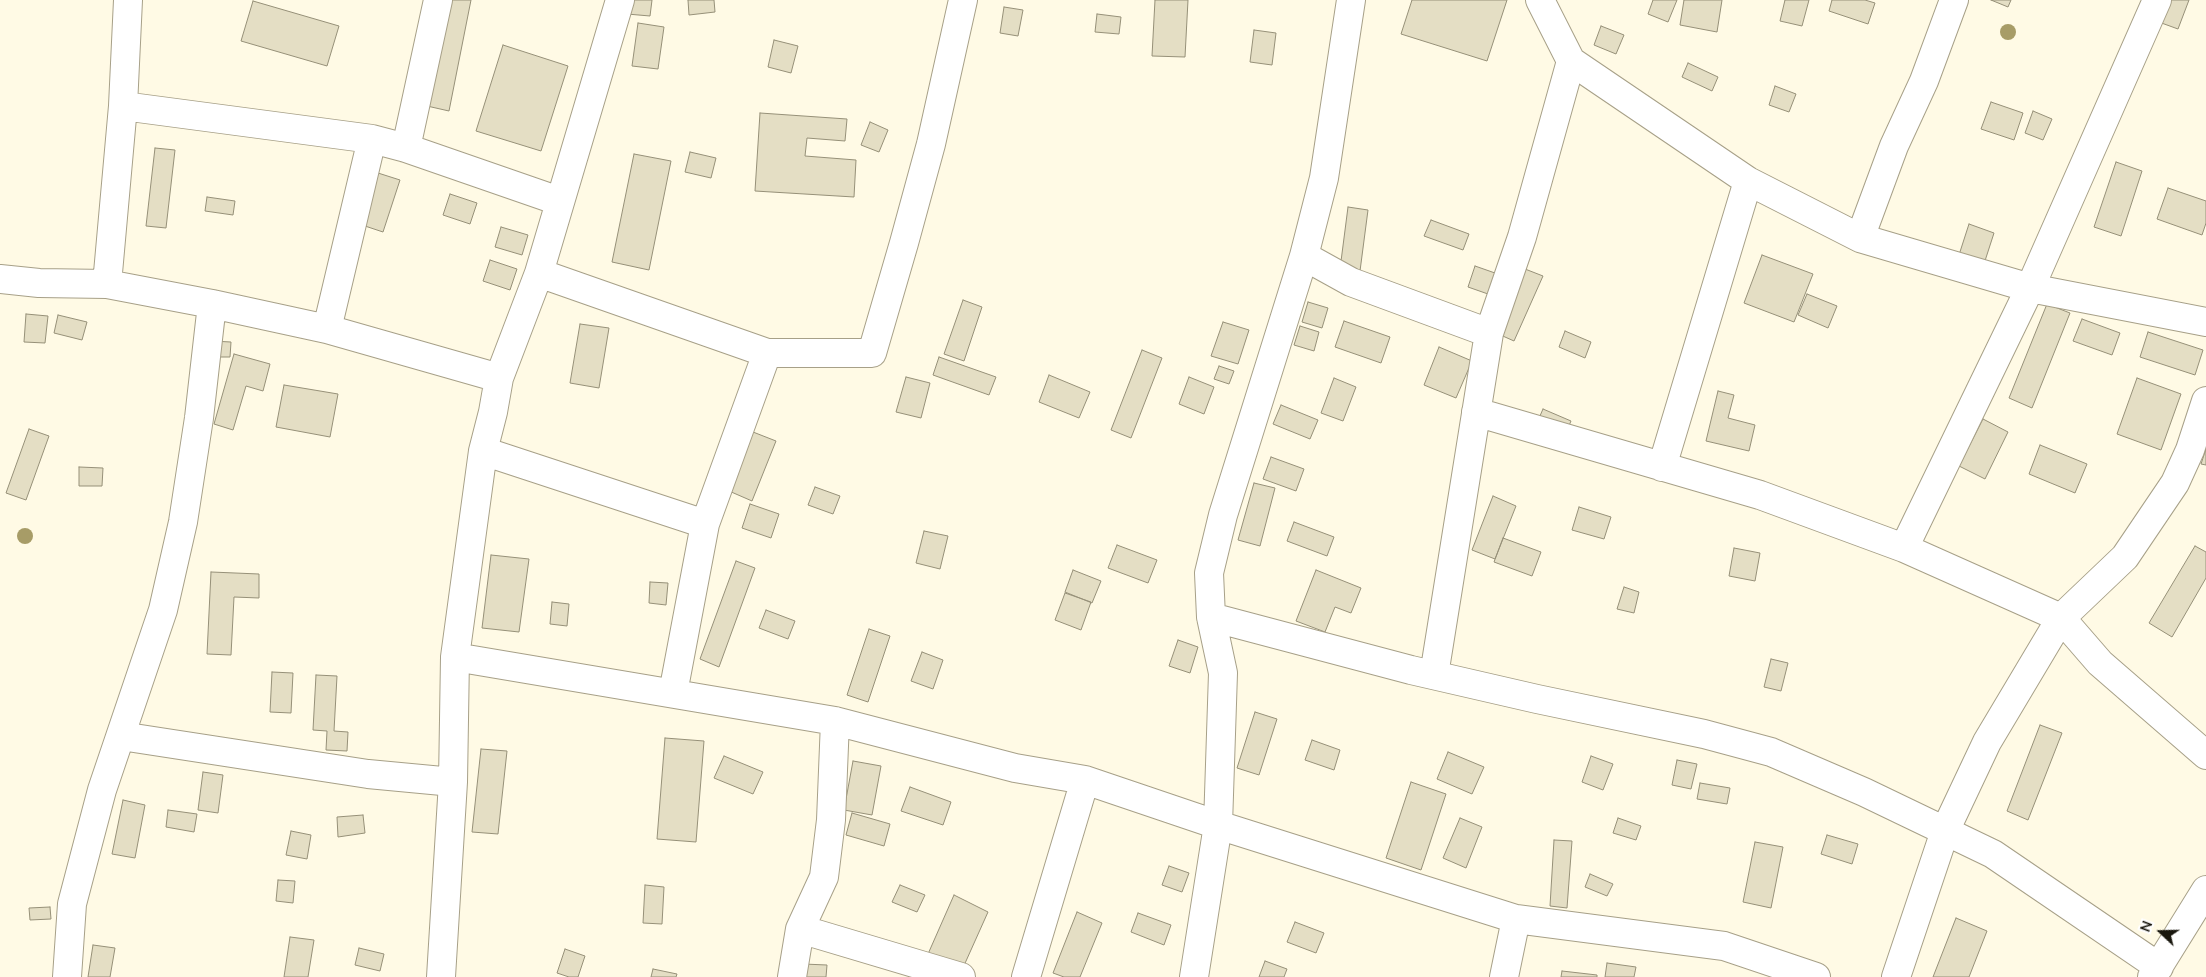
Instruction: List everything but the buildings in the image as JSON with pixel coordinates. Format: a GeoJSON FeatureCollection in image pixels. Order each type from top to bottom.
{"type":"FeatureCollection","features":[{"type":"Feature","properties":{"kind":"street"},"geometry":{"type":"LineString","coordinates":[[107,284],[123,106],[128,0]]}},
{"type":"Feature","properties":{"kind":"street"},"geometry":{"type":"LineString","coordinates":[[406,148],[438,0]]}},
{"type":"Feature","properties":{"kind":"street"},"geometry":{"type":"LineString","coordinates":[[441,977],[453,782],[455,657],[483,451],[494,412],[498,378],[539,273],[620,0]]}},
{"type":"Feature","properties":{"kind":"street"},"geometry":{"type":"LineString","coordinates":[[539,273],[767,353],[872,353],[931,144],[963,0]]}},
{"type":"Feature","properties":{"kind":"street"},"geometry":{"type":"LineString","coordinates":[[1194,977],[1218,825],[1223,673],[1211,617],[1209,573],[1223,515],[1304,256],[1324,178],[1352,0]]}},
{"type":"Feature","properties":{"kind":"street"},"geometry":{"type":"LineString","coordinates":[[1540,0],[1571,61],[1748,181],[1860,238],[2030,288],[2206,322]]}},
{"type":"Feature","properties":{"kind":"street"},"geometry":{"type":"LineString","coordinates":[[1860,238],[1894,146],[1924,81],[1954,0]]}},
{"type":"Feature","properties":{"kind":"street"},"geometry":{"type":"LineString","coordinates":[[1904,548],[2030,288],[2157,0]]}},
{"type":"Feature","properties":{"kind":"street"},"geometry":{"type":"LineString","coordinates":[[1434,675],[1489,333],[1522,237],[1571,61]]}},
{"type":"Feature","properties":{"kind":"street"},"geometry":{"type":"LineString","coordinates":[[123,106],[372,139],[406,148],[559,201]]}},
{"type":"Feature","properties":{"kind":"street"},"geometry":{"type":"LineString","coordinates":[[327,329],[372,139]]}},
{"type":"Feature","properties":{"kind":"street"},"geometry":{"type":"LineString","coordinates":[[1662,467],[1748,181]]}},
{"type":"Feature","properties":{"kind":"street"},"geometry":{"type":"LineString","coordinates":[[1304,256],[1351,282],[1489,333]]}},
{"type":"Feature","properties":{"kind":"street"},"geometry":{"type":"LineString","coordinates":[[0,279],[39,283],[107,284],[212,304],[327,329],[498,378]]}},
{"type":"Feature","properties":{"kind":"street"},"geometry":{"type":"LineString","coordinates":[[67,977],[72,904],[102,790],[164,610],[183,522],[199,418],[212,304]]}},
{"type":"Feature","properties":{"kind":"street"},"geometry":{"type":"LineString","coordinates":[[673,693],[705,524],[767,353]]}},
{"type":"Feature","properties":{"kind":"street"},"geometry":{"type":"LineString","coordinates":[[1896,977],[1945,831],[1987,742],[2061,618],[2125,557],[2169,492],[2190,450],[2206,401]]}},
{"type":"Feature","properties":{"kind":"street"},"geometry":{"type":"LineString","coordinates":[[1476,412],[1760,495],[1904,548],[2061,618],[2100,663],[2206,755]]}},
{"type":"Feature","properties":{"kind":"street"},"geometry":{"type":"LineString","coordinates":[[483,451],[705,524]]}},
{"type":"Feature","properties":{"kind":"street"},"geometry":{"type":"LineString","coordinates":[[1211,617],[1434,675],[1704,734],[1771,752],[1864,792],[1993,854],[2155,972],[2206,890]]}},
{"type":"Feature","properties":{"kind":"street"},"geometry":{"type":"LineString","coordinates":[[455,657],[834,721],[1016,768],[1084,780],[1218,825],[1516,919],[1724,946],[1816,977]]}},
{"type":"Feature","properties":{"kind":"street"},"geometry":{"type":"LineString","coordinates":[[792,977],[800,929],[824,877],[831,820],[834,721]]}},
{"type":"Feature","properties":{"kind":"street"},"geometry":{"type":"LineString","coordinates":[[121,736],[368,774],[453,782]]}},
{"type":"Feature","properties":{"kind":"street"},"geometry":{"type":"LineString","coordinates":[[1026,977],[1084,780]]}},
{"type":"Feature","properties":{"kind":"street"},"geometry":{"type":"LineString","coordinates":[[1504,977],[1516,919]]}},
{"type":"Feature","properties":{"kind":"street"},"geometry":{"type":"LineString","coordinates":[[800,929],[961,977]]}}]}
